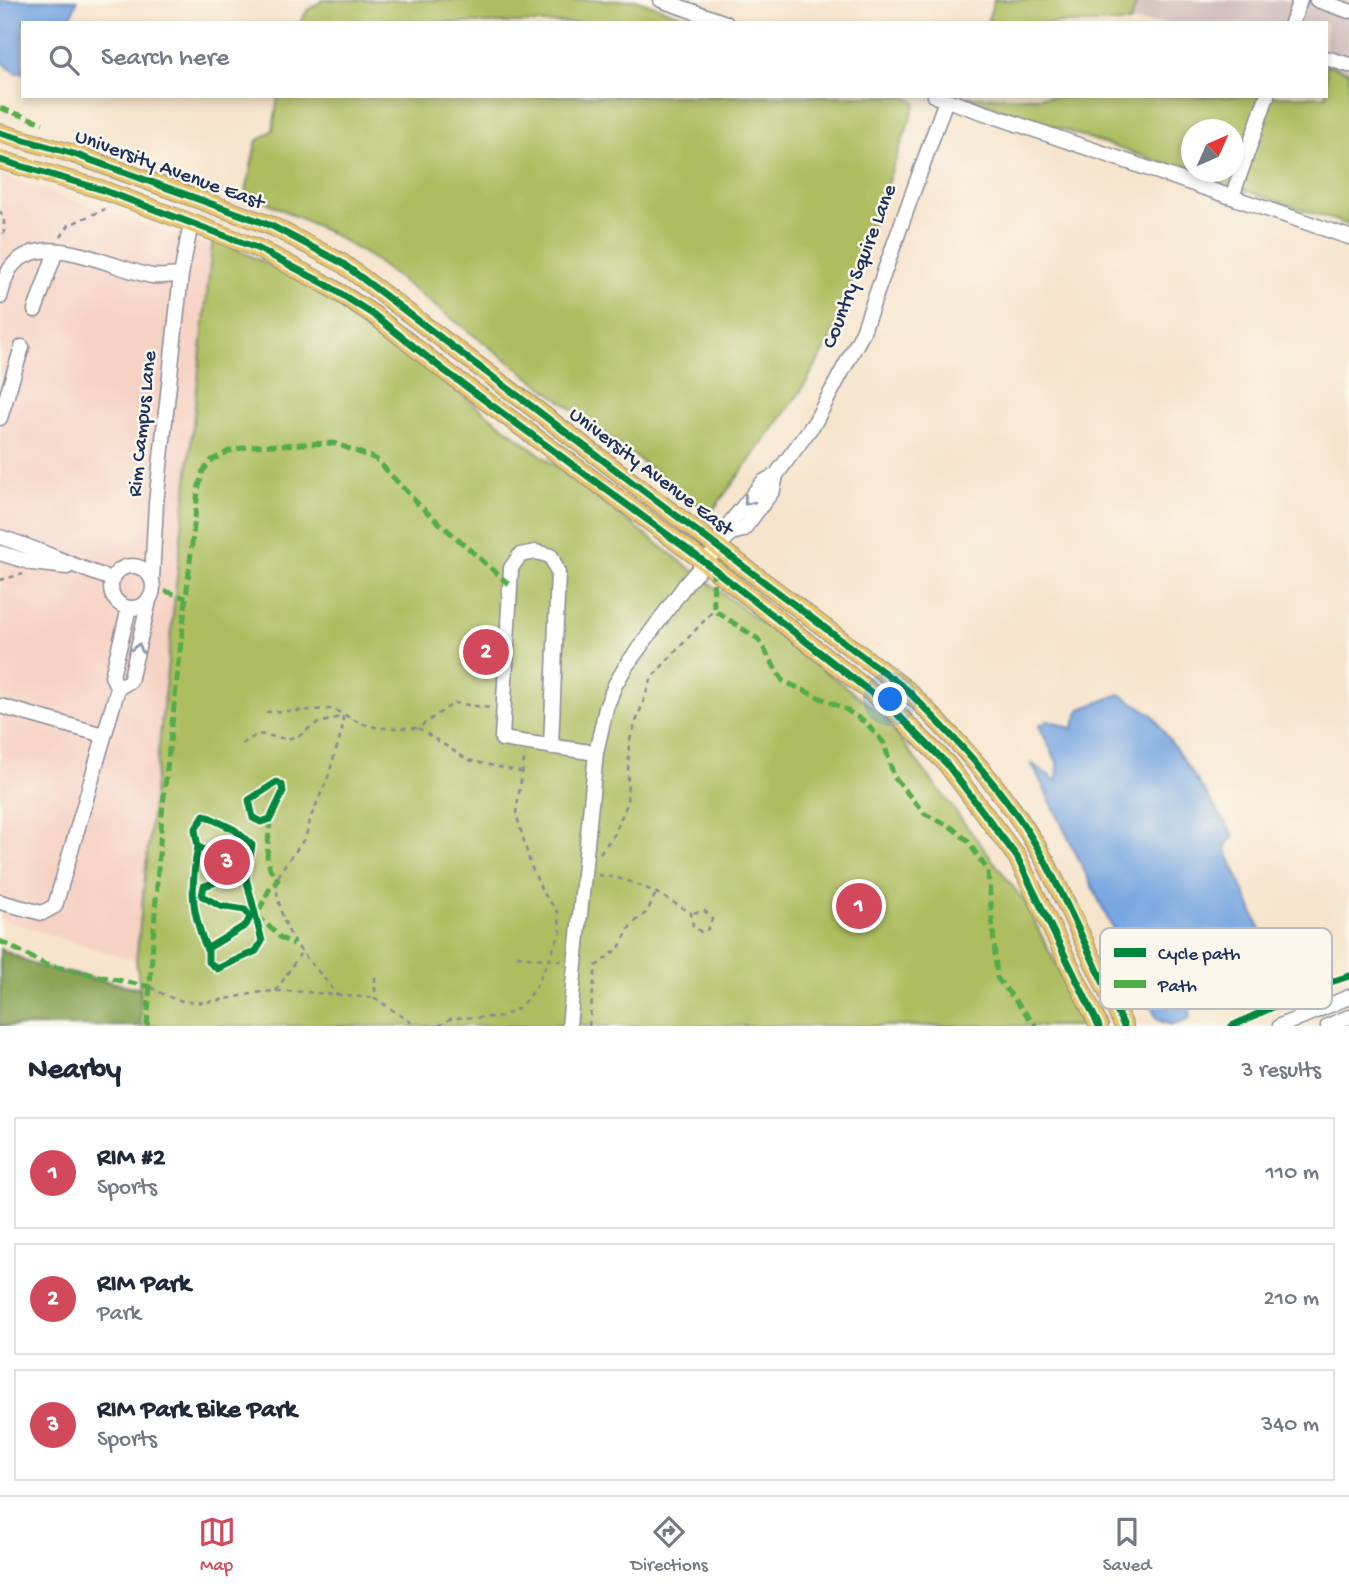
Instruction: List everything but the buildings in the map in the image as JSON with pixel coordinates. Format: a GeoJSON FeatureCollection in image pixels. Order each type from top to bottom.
{"type":"FeatureCollection","features":[{"type":"Feature","properties":{"kind":"main road","name":"University Avenue East"},"geometry":{"type":"LineString","coordinates":[[0,133],[74,154],[260,221],[342,263],[725,540],[907,690],[962,744],[1002,796],[1044,860],[1100,976]]}},
{"type":"Feature","properties":{"kind":"main road","name":"University Avenue East"},"geometry":{"type":"LineString","coordinates":[[0,160],[100,189],[191,223],[259,249],[327,285],[374,315],[440,368],[706,563],[892,709],[946,763],[1017,857],[1099,1026]]}},
{"type":"Feature","properties":{"kind":"main road","name":"University Avenue East"},"geometry":{"type":"LineString","coordinates":[[1116,1009],[1124,1026]]}},
{"type":"Feature","properties":{"kind":"street"},"geometry":{"type":"LineString","coordinates":[[661,0],[720,21]]}},
{"type":"Feature","properties":{"kind":"street"},"geometry":{"type":"LineString","coordinates":[[1293,21],[1300,0]]}},
{"type":"Feature","properties":{"kind":"street"},"geometry":{"type":"LineString","coordinates":[[1317,0],[1349,11]]}},
{"type":"Feature","properties":{"kind":"street"},"geometry":{"type":"LineString","coordinates":[[1328,59],[1349,65]]}},
{"type":"Feature","properties":{"kind":"street"},"geometry":{"type":"LineString","coordinates":[[940,98],[1349,237]]}},
{"type":"Feature","properties":{"kind":"street","name":"Country Squire Lane"},"geometry":{"type":"LineString","coordinates":[[569,1026],[596,753],[606,708],[626,666],[686,584],[725,540],[730,523],[763,482],[776,475],[816,422],[862,334],[940,98]]}},
{"type":"Feature","properties":{"kind":"street"},"geometry":{"type":"LineString","coordinates":[[1232,197],[1266,98]]}},
{"type":"Feature","properties":{"kind":"street","name":"Rim Campus Lane"},"geometry":{"type":"LineString","coordinates":[[152,578],[156,503],[181,275],[191,223]]}},
{"type":"Feature","properties":{"kind":"street"},"geometry":{"type":"LineString","coordinates":[[35,310],[55,249]]}},
{"type":"Feature","properties":{"kind":"street"},"geometry":{"type":"LineString","coordinates":[[0,297],[9,269],[15,263],[55,249],[154,276],[181,275]]}},
{"type":"Feature","properties":{"kind":"street"},"geometry":{"type":"LineString","coordinates":[[0,418],[22,347]]}},
{"type":"Feature","properties":{"kind":"street"},"geometry":{"type":"LineString","coordinates":[[0,537],[38,549],[76,568],[112,579]]}},
{"type":"Feature","properties":{"kind":"street"},"geometry":{"type":"LineString","coordinates":[[551,747],[558,573],[551,556],[536,552],[520,555],[511,568],[502,739],[527,744],[596,753]]}},
{"type":"Feature","properties":{"kind":"street"},"geometry":{"type":"LineString","coordinates":[[0,553],[32,564],[76,568]]}},
{"type":"Feature","properties":{"kind":"street"},"geometry":{"type":"LineString","coordinates":[[0,902],[42,914],[50,912],[55,906],[103,735],[118,688],[130,681],[154,590],[152,578],[146,570],[132,565],[118,571],[112,579],[112,594],[122,605],[129,608],[143,606],[149,601]]}},
{"type":"Feature","properties":{"kind":"street"},"geometry":{"type":"LineString","coordinates":[[118,688],[112,676],[129,608]]}},
{"type":"Feature","properties":{"kind":"street"},"geometry":{"type":"LineString","coordinates":[[0,706],[103,735]]}},
{"type":"Feature","properties":{"kind":"street"},"geometry":{"type":"LineString","coordinates":[[1332,1004],[1349,997]]}},
{"type":"Feature","properties":{"kind":"street"},"geometry":{"type":"LineString","coordinates":[[1280,1026],[1320,1009]]}},
{"type":"Feature","properties":{"kind":"street"},"geometry":{"type":"LineString","coordinates":[[1328,1026],[1349,1017]]}},
{"type":"Feature","properties":{"kind":"path"},"geometry":{"type":"LineString","coordinates":[[55,249],[69,225],[105,209]]}},
{"type":"Feature","properties":{"kind":"path"},"geometry":{"type":"LineString","coordinates":[[0,211],[4,234]]}},
{"type":"Feature","properties":{"kind":"path"},"geometry":{"type":"LineString","coordinates":[[0,220],[4,223]]}},
{"type":"Feature","properties":{"kind":"path"},"geometry":{"type":"LineString","coordinates":[[0,580],[23,575],[25,571]]}},
{"type":"Feature","properties":{"kind":"path"},"geometry":{"type":"LineString","coordinates":[[600,854],[614,835],[627,804],[629,742],[652,677],[714,610]]}},
{"type":"Feature","properties":{"kind":"path"},"geometry":{"type":"LineString","coordinates":[[418,728],[454,703],[503,710]]}},
{"type":"Feature","properties":{"kind":"path"},"geometry":{"type":"LineString","coordinates":[[266,712],[333,709],[343,716],[379,728],[418,728],[468,760],[521,772]]}},
{"type":"Feature","properties":{"kind":"path"},"geometry":{"type":"LineString","coordinates":[[242,744],[258,734],[287,740],[301,735],[313,725],[343,716]]}},
{"type":"Feature","properties":{"kind":"path"},"geometry":{"type":"LineString","coordinates":[[337,995],[322,973],[300,954],[288,934],[278,901],[278,880],[303,845],[309,830],[310,818],[336,751],[343,716]]}},
{"type":"Feature","properties":{"kind":"path"},"geometry":{"type":"LineString","coordinates":[[439,1026],[452,1018],[501,1017],[519,1008],[536,987],[561,932],[558,912],[542,891],[516,813],[527,744]]}},
{"type":"Feature","properties":{"kind":"path"},"geometry":{"type":"LineString","coordinates":[[585,874],[619,877],[656,893],[691,913],[705,911],[712,919],[708,929],[701,932],[693,926],[691,913]]}},
{"type":"Feature","properties":{"kind":"path"},"geometry":{"type":"LineString","coordinates":[[589,1026],[596,966],[619,948],[631,925],[647,912],[656,893]]}},
{"type":"Feature","properties":{"kind":"path"},"geometry":{"type":"LineString","coordinates":[[276,991],[300,954]]}},
{"type":"Feature","properties":{"kind":"path"},"geometry":{"type":"LineString","coordinates":[[517,956],[548,961],[576,961]]}},
{"type":"Feature","properties":{"kind":"path"},"geometry":{"type":"LineString","coordinates":[[375,977],[375,998]]}},
{"type":"Feature","properties":{"kind":"path"},"geometry":{"type":"LineString","coordinates":[[150,987],[168,999],[190,1004],[276,991],[375,998],[416,1026]]}},
{"type":"Feature","properties":{"kind":"shaded area"},"geometry":{"type":"Polygon","coordinates":[[[1118,0],[1349,0],[1349,132],[1327,98],[1328,21],[1109,21],[1118,0]]]}},
{"type":"Feature","properties":{"kind":"shaded area"},"geometry":{"type":"Polygon","coordinates":[[[0,175],[212,248],[136,961],[0,919],[0,175]]]}},
{"type":"Feature","properties":{"kind":"green space"},"geometry":{"type":"Polygon","coordinates":[[[323,0],[638,0],[697,21],[301,21],[307,11],[323,0]]]}},
{"type":"Feature","properties":{"kind":"green space"},"geometry":{"type":"Polygon","coordinates":[[[994,0],[1137,0],[1131,21],[988,21],[994,0]]]}},
{"type":"Feature","properties":{"kind":"green space"},"geometry":{"type":"Polygon","coordinates":[[[1328,65],[1349,72],[1349,225],[1220,182],[1244,182],[1244,119],[1181,119],[1181,169],[968,98],[1328,98],[1328,65]]]}},
{"type":"Feature","properties":{"kind":"green space"},"geometry":{"type":"Polygon","coordinates":[[[278,98],[909,98],[916,103],[831,339],[801,391],[713,510],[707,511],[373,259],[332,234],[246,192],[256,142],[273,130],[278,98]]]}},
{"type":"Feature","properties":{"kind":"green space"},"geometry":{"type":"Polygon","coordinates":[[[213,237],[329,295],[880,713],[1024,901],[1087,1026],[0,1026],[0,949],[40,967],[140,988],[136,961],[213,237]]]}},
{"type":"Feature","properties":{"kind":"green space"},"geometry":{"type":"Polygon","coordinates":[[[0,949],[40,967],[140,989],[140,1026],[0,1026],[0,949]]]}},
{"type":"Feature","properties":{"kind":"water"},"geometry":{"type":"Polygon","coordinates":[[[0,0],[77,0],[70,21],[21,21],[21,73],[16,73],[0,61],[0,0]]]}},
{"type":"Feature","properties":{"kind":"water"},"geometry":{"type":"Polygon","coordinates":[[[1120,694],[1152,714],[1234,835],[1225,847],[1260,928],[1112,928],[1032,764],[1057,781],[1058,764],[1039,726],[1049,720],[1072,729],[1080,709],[1120,694]]]}},
{"type":"Feature","properties":{"kind":"water"},"geometry":{"type":"Polygon","coordinates":[[[1152,1009],[1191,1009],[1189,1019],[1176,1024],[1157,1019],[1152,1009]]]}},
{"type":"Feature","properties":{"kind":"marked path"},"geometry":{"type":"LineString","coordinates":[[0,108],[43,123]]}},
{"type":"Feature","properties":{"kind":"marked path"},"geometry":{"type":"LineString","coordinates":[[147,1026],[162,814],[198,490],[203,471],[212,460],[229,451],[251,446],[334,443],[376,459],[420,506],[510,585]]}},
{"type":"Feature","properties":{"kind":"marked path"},"geometry":{"type":"LineString","coordinates":[[713,568],[714,610],[758,639],[783,681],[845,709],[866,723],[884,743],[894,777],[925,814],[951,827],[967,840],[988,871],[997,978],[1036,1026]]}},
{"type":"Feature","properties":{"kind":"marked path"},"geometry":{"type":"LineString","coordinates":[[165,591],[186,598]]}},
{"type":"Feature","properties":{"kind":"marked path"},"geometry":{"type":"LineString","coordinates":[[270,819],[267,856],[270,869],[278,880],[270,888],[257,915],[281,938],[294,944]]}},
{"type":"Feature","properties":{"kind":"marked path"},"geometry":{"type":"LineString","coordinates":[[0,941],[46,965],[151,987]]}},
{"type":"Feature","properties":{"kind":"cycle path"},"geometry":{"type":"LineString","coordinates":[[0,133],[74,154],[272,226],[342,263],[907,690],[946,730],[1016,814],[1045,861],[1100,976]]}},
{"type":"Feature","properties":{"kind":"cycle path"},"geometry":{"type":"LineString","coordinates":[[0,160],[100,189],[191,223],[259,249],[327,285],[374,315],[441,368],[706,563],[892,709],[946,763],[1017,857],[1099,1026]]}},
{"type":"Feature","properties":{"kind":"cycle path"},"geometry":{"type":"LineString","coordinates":[[277,782],[282,785],[283,792],[270,819],[261,822],[253,818],[249,800],[277,782]]}},
{"type":"Feature","properties":{"kind":"cycle path"},"geometry":{"type":"LineString","coordinates":[[204,815],[235,830],[252,845],[246,878],[262,941],[256,951],[217,969],[208,961],[208,948],[246,925],[250,917],[245,910],[220,906],[202,896],[204,886],[239,875],[233,863],[198,847],[195,830],[204,815]]}},
{"type":"Feature","properties":{"kind":"cycle path"},"geometry":{"type":"LineString","coordinates":[[198,847],[194,900],[207,950]]}},
{"type":"Feature","properties":{"kind":"cycle path"},"geometry":{"type":"LineString","coordinates":[[1332,982],[1349,976]]}},
{"type":"Feature","properties":{"kind":"cycle path"},"geometry":{"type":"LineString","coordinates":[[1116,1009],[1124,1026]]}},
{"type":"Feature","properties":{"kind":"cycle path"},"geometry":{"type":"LineString","coordinates":[[1232,1026],[1269,1009]]}},
{"type":"Feature","properties":{"kind":"place","name":"RIM Park"},"geometry":{"type":"Point","coordinates":[486,652]}},
{"type":"Feature","properties":{"kind":"place","name":"RIM Park Bike Park"},"geometry":{"type":"Point","coordinates":[227,862]}},
{"type":"Feature","properties":{"kind":"place","name":"RIM #2"},"geometry":{"type":"Point","coordinates":[859,906]}}]}
